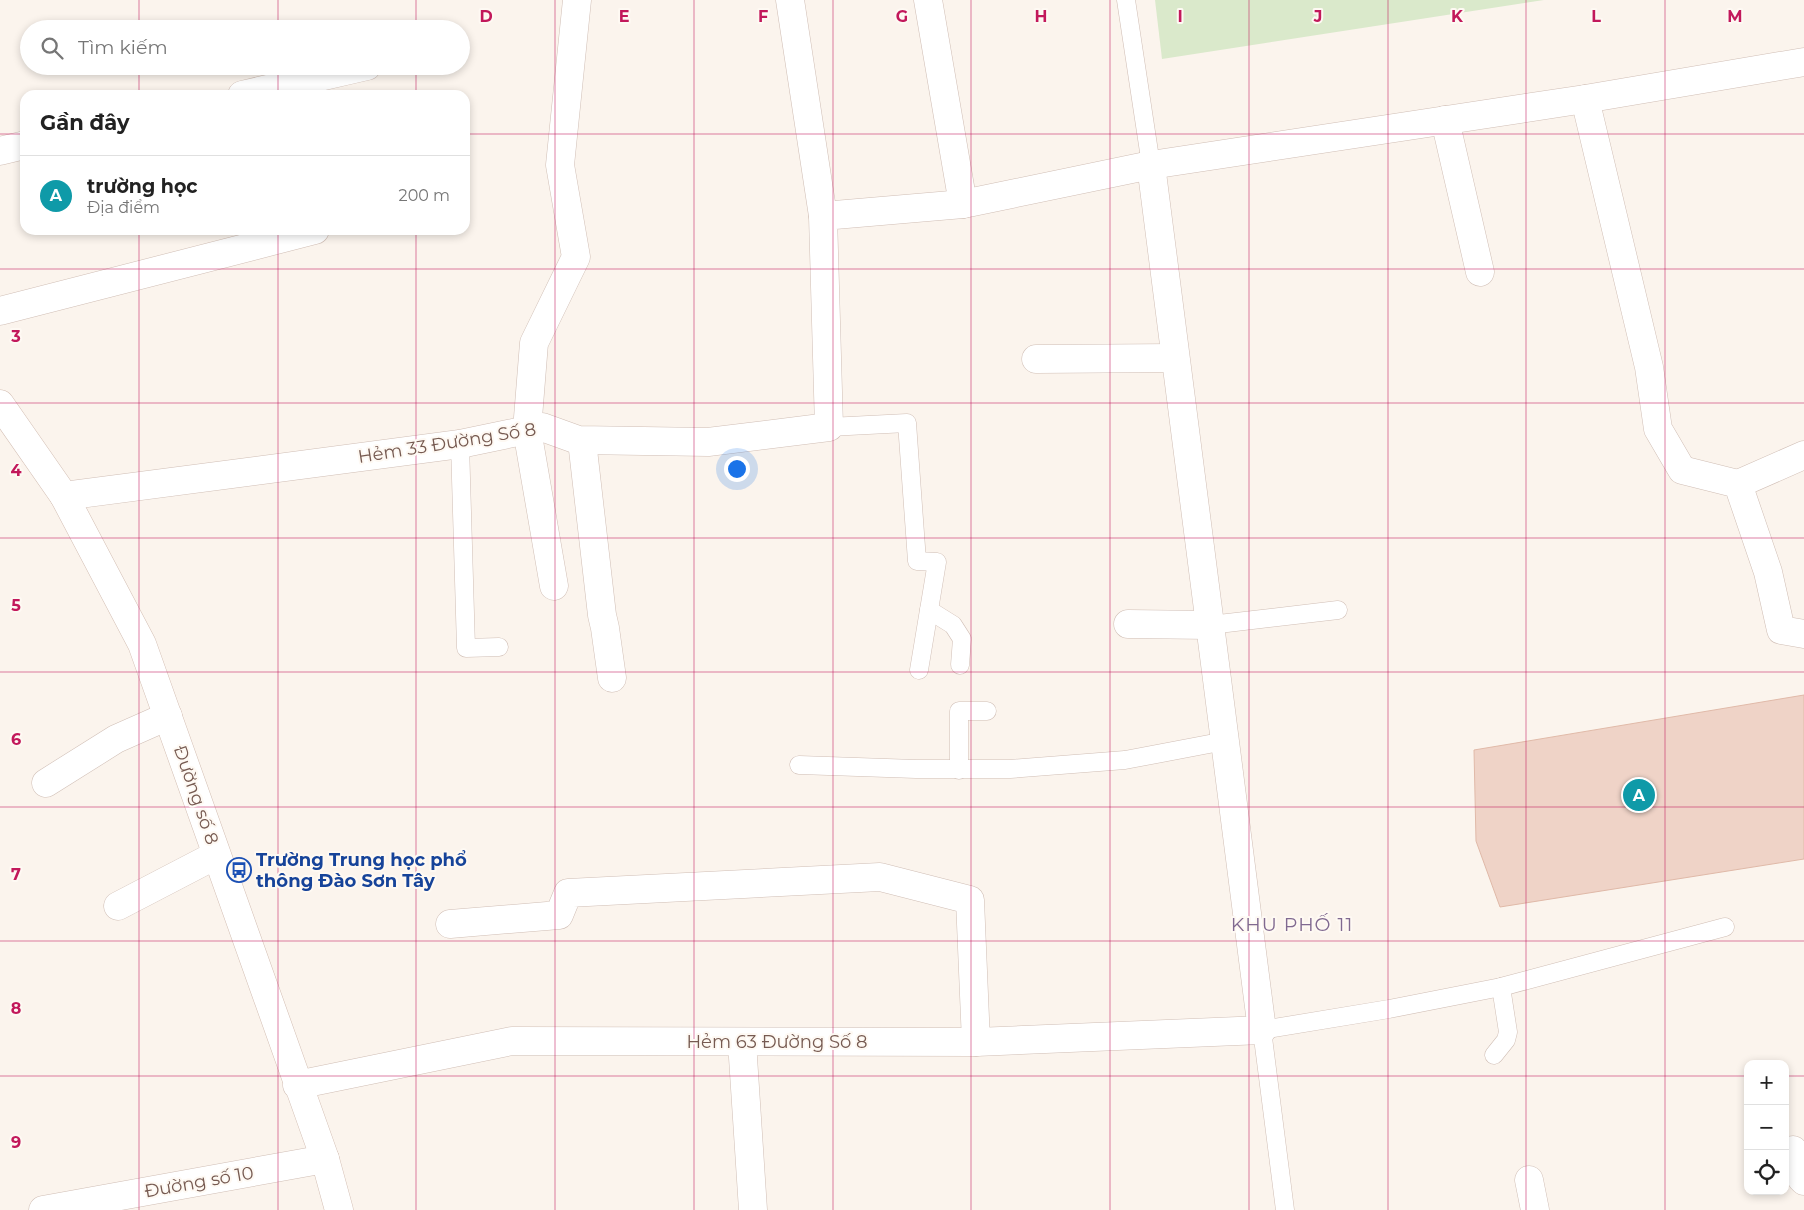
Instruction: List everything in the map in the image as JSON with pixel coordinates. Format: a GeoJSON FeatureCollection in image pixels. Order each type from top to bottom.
{"type":"FeatureCollection","features":[{"type":"Feature","properties":{"kind":"street"},"geometry":{"type":"LineString","coordinates":[[554,586],[528,430],[534,343],[576,257],[560,165],[577,0]]}},
{"type":"Feature","properties":{"kind":"street"},"geometry":{"type":"LineString","coordinates":[[790,0],[823,216],[829,427]]}},
{"type":"Feature","properties":{"kind":"street"},"geometry":{"type":"LineString","coordinates":[[928,0],[964,204]]}},
{"type":"Feature","properties":{"kind":"street"},"geometry":{"type":"LineString","coordinates":[[823,216],[964,204],[1150,165],[1802,68]]}},
{"type":"Feature","properties":{"kind":"street"},"geometry":{"type":"LineString","coordinates":[[264,90],[328,75]]}},
{"type":"Feature","properties":{"kind":"street"},"geometry":{"type":"LineString","coordinates":[[1585,99],[1649,368],[1658,429],[1682,470],[1738,484],[1804,455]]}},
{"type":"Feature","properties":{"kind":"street"},"geometry":{"type":"LineString","coordinates":[[1445,120],[1480,272]]}},
{"type":"Feature","properties":{"kind":"street"},"geometry":{"type":"LineString","coordinates":[[0,151],[20,146]]}},
{"type":"Feature","properties":{"kind":"street"},"geometry":{"type":"LineString","coordinates":[[1150,165],[1262,1030]]}},
{"type":"Feature","properties":{"kind":"street"},"geometry":{"type":"LineString","coordinates":[[0,311],[296,235]]}},
{"type":"Feature","properties":{"kind":"street"},"geometry":{"type":"LineString","coordinates":[[1036,359],[1175,358]]}},
{"type":"Feature","properties":{"kind":"street","name":"Đường số 8"},"geometry":{"type":"LineString","coordinates":[[0,404],[64,496],[142,644],[297,1085],[325,1159],[339,1210]]}},
{"type":"Feature","properties":{"kind":"street","name":"Hẻm 33 Đường Số 8"},"geometry":{"type":"LineString","coordinates":[[64,496],[460,444],[542,427],[582,441],[708,442],[829,427]]}},
{"type":"Feature","properties":{"kind":"street"},"geometry":{"type":"LineString","coordinates":[[582,441],[602,615],[606,628],[612,678]]}},
{"type":"Feature","properties":{"kind":"street"},"geometry":{"type":"LineString","coordinates":[[1738,484],[1768,572],[1781,630],[1804,634]]}},
{"type":"Feature","properties":{"kind":"street"},"geometry":{"type":"LineString","coordinates":[[1128,624],[1210,625]]}},
{"type":"Feature","properties":{"kind":"street"},"geometry":{"type":"LineString","coordinates":[[46,783],[116,739],[168,716]]}},
{"type":"Feature","properties":{"kind":"street"},"geometry":{"type":"LineString","coordinates":[[118,906],[216,854]]}},
{"type":"Feature","properties":{"kind":"street"},"geometry":{"type":"LineString","coordinates":[[450,924],[558,915],[568,893],[880,877],[970,900],[976,1042]]}},
{"type":"Feature","properties":{"kind":"street","name":"Hẻm 63 Đường Số 8"},"geometry":{"type":"LineString","coordinates":[[297,1085],[512,1040],[976,1042],[1262,1030]]}},
{"type":"Feature","properties":{"kind":"street"},"geometry":{"type":"LineString","coordinates":[[742,1042],[752,1210]]}},
{"type":"Feature","properties":{"kind":"street"},"geometry":{"type":"LineString","coordinates":[[1793,1150],[1801,1178],[1804,1182]]}},
{"type":"Feature","properties":{"kind":"street","name":"Đường số 10"},"geometry":{"type":"LineString","coordinates":[[43,1210],[325,1159]]}},
{"type":"Feature","properties":{"kind":"street"},"geometry":{"type":"LineString","coordinates":[[1529,1180],[1536,1210]]}},
{"type":"Feature","properties":{"kind":"lane"},"geometry":{"type":"LineString","coordinates":[[1126,0],[1150,165]]}},
{"type":"Feature","properties":{"kind":"lane"},"geometry":{"type":"LineString","coordinates":[[829,427],[907,423],[917,561],[937,562],[919,670]]}},
{"type":"Feature","properties":{"kind":"lane"},"geometry":{"type":"LineString","coordinates":[[460,444],[466,648],[499,647]]}},
{"type":"Feature","properties":{"kind":"lane"},"geometry":{"type":"LineString","coordinates":[[929,610],[953,625],[962,639],[960,665]]}},
{"type":"Feature","properties":{"kind":"lane"},"geometry":{"type":"LineString","coordinates":[[1210,625],[1338,610]]}},
{"type":"Feature","properties":{"kind":"lane"},"geometry":{"type":"LineString","coordinates":[[958,770],[959,711],[988,711]]}},
{"type":"Feature","properties":{"kind":"lane"},"geometry":{"type":"LineString","coordinates":[[799,765],[958,770],[1010,769],[1125,760],[1225,741]]}},
{"type":"Feature","properties":{"kind":"lane"},"geometry":{"type":"LineString","coordinates":[[1285,1210],[1262,1030],[1388,1009],[1501,987],[1725,927]]}},
{"type":"Feature","properties":{"kind":"lane"},"geometry":{"type":"LineString","coordinates":[[1494,1055],[1508,1037],[1501,987]]}},
{"type":"Feature","properties":{"kind":"green space"},"geometry":{"type":"Polygon","coordinates":[[[1155,0],[1544,0],[1162,59],[1155,0]]]}},
{"type":"Feature","properties":{"kind":"building"},"geometry":{"type":"Polygon","coordinates":[[[1804,695],[1804,859],[1500,907],[1476,841],[1474,750],[1804,695]]]}},
{"type":"Feature","properties":{"kind":"place","name":"trường học"},"geometry":{"type":"Point","coordinates":[1639,795]}},
{"type":"Feature","properties":{"kind":"place","name":"Trường Trung học phổ thông Đào Sơn Tây"},"geometry":{"type":"Point","coordinates":[239,870]}},
{"type":"Feature","properties":{"kind":"district","name":"KHU PHỐ 11"},"geometry":{"type":"Point","coordinates":[1292,924]}}]}
